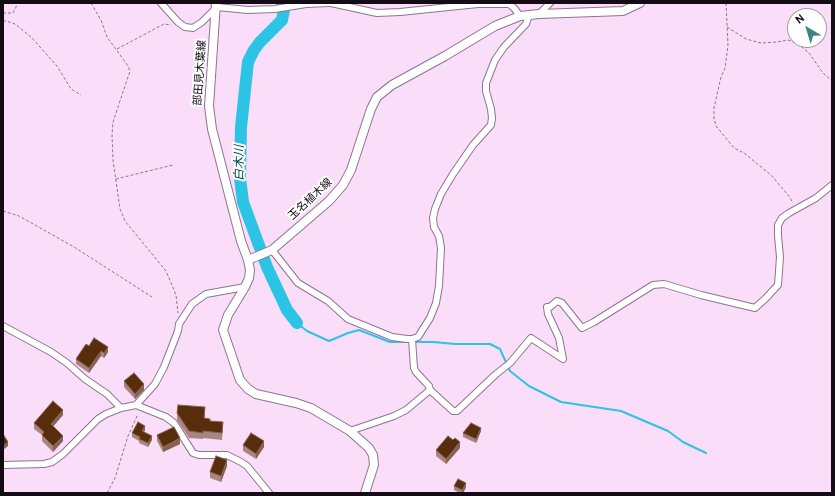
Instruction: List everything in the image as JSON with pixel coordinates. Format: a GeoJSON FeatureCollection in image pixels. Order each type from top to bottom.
{"type":"FeatureCollection","features":[{"type":"Feature","properties":{"kind":"main road","name":"玉名植木線"},"geometry":{"type":"LineString","coordinates":[[248,260],[270,251],[329,201],[343,185],[350,170],[371,109],[377,97],[392,84],[445,56],[496,26],[520,16],[623,11],[640,3]]}},
{"type":"Feature","properties":{"kind":"main road","name":"部田見木葉線"},"geometry":{"type":"LineString","coordinates":[[217,5],[209,106],[212,129],[240,241],[248,260]]}},
{"type":"Feature","properties":{"kind":"main road"},"geometry":{"type":"LineString","coordinates":[[248,260],[250,270],[249,278],[228,315],[223,330],[240,380],[248,389],[256,394],[311,408],[350,431],[369,448],[373,455],[374,466],[365,493]]}},
{"type":"Feature","properties":{"kind":"street"},"geometry":{"type":"LineString","coordinates":[[161,3],[165,10],[182,25],[193,28],[202,22],[217,5],[248,10],[275,9],[306,4],[330,3],[377,13],[478,4],[509,4],[520,16]]}},
{"type":"Feature","properties":{"kind":"street"},"geometry":{"type":"LineString","coordinates":[[539,14],[550,3]]}},
{"type":"Feature","properties":{"kind":"street"},"geometry":{"type":"LineString","coordinates":[[270,251],[298,283],[328,301],[348,319],[392,337],[412,339],[418,336],[430,318],[436,303],[438,292],[441,248],[439,236],[434,227],[433,218],[435,209],[441,194],[453,174],[473,145],[491,125],[492,114],[486,92],[486,83],[495,60],[504,47],[526,24],[529,15]]}},
{"type":"Feature","properties":{"kind":"street"},"geometry":{"type":"LineString","coordinates":[[412,339],[414,368],[429,386],[430,390],[453,411],[456,411],[508,365],[531,338],[563,359],[558,338],[548,314],[547,307],[550,307],[557,301],[562,303],[582,328],[594,322],[653,284],[664,284],[701,295],[755,308],[778,285],[780,257],[778,225],[782,218],[816,198],[832,186]]}},
{"type":"Feature","properties":{"kind":"street"},"geometry":{"type":"LineString","coordinates":[[139,406],[155,384],[164,367],[178,331],[179,324],[192,304],[206,294],[245,287]]}},
{"type":"Feature","properties":{"kind":"street"},"geometry":{"type":"LineString","coordinates":[[3,326],[56,355],[84,379],[107,394],[121,408]]}},
{"type":"Feature","properties":{"kind":"street"},"geometry":{"type":"LineString","coordinates":[[350,431],[394,416],[406,410],[430,390]]}},
{"type":"Feature","properties":{"kind":"street"},"geometry":{"type":"LineString","coordinates":[[3,465],[44,464],[52,462],[63,454],[98,419],[121,408],[139,406],[166,417],[174,423],[193,453],[199,455],[227,455],[247,466],[269,493]]}},
{"type":"Feature","properties":{"kind":"path"},"geometry":{"type":"LineString","coordinates":[[3,13],[13,13],[18,3]]}},
{"type":"Feature","properties":{"kind":"path"},"geometry":{"type":"LineString","coordinates":[[91,3],[101,20],[107,37],[130,71],[113,122],[112,135],[113,160],[120,209],[125,221],[166,271],[176,295],[179,324]]}},
{"type":"Feature","properties":{"kind":"path"},"geometry":{"type":"LineString","coordinates":[[726,3],[728,46],[725,68],[721,77],[714,108],[716,126],[734,148],[744,153],[771,175],[789,196],[796,209]]}},
{"type":"Feature","properties":{"kind":"path"},"geometry":{"type":"LineString","coordinates":[[3,21],[15,24],[31,37],[57,66],[71,89],[81,95]]}},
{"type":"Feature","properties":{"kind":"path"},"geometry":{"type":"LineString","coordinates":[[116,50],[164,24],[182,25]]}},
{"type":"Feature","properties":{"kind":"path"},"geometry":{"type":"LineString","coordinates":[[727,26],[746,39],[761,43],[788,40],[798,44],[809,54],[823,73],[832,81]]}},
{"type":"Feature","properties":{"kind":"path"},"geometry":{"type":"LineString","coordinates":[[116,179],[173,165]]}},
{"type":"Feature","properties":{"kind":"path"},"geometry":{"type":"LineString","coordinates":[[3,212],[19,216],[74,247],[152,297]]}},
{"type":"Feature","properties":{"kind":"path"},"geometry":{"type":"LineString","coordinates":[[107,493],[115,478],[139,406]]}},
{"type":"Feature","properties":{"kind":"building"},"geometry":{"type":"Polygon","coordinates":[[[94,338],[108,347],[104,353],[101,351],[89,368],[76,359],[86,344],[89,346],[94,338]]]}},
{"type":"Feature","properties":{"kind":"building"},"geometry":{"type":"Polygon","coordinates":[[[134,373],[144,384],[135,394],[124,381],[134,373]]]}},
{"type":"Feature","properties":{"kind":"building"},"geometry":{"type":"Polygon","coordinates":[[[53,401],[63,410],[51,424],[63,436],[53,446],[42,435],[44,432],[34,423],[53,401]]]}},
{"type":"Feature","properties":{"kind":"building"},"geometry":{"type":"Polygon","coordinates":[[[178,405],[205,407],[204,418],[210,419],[210,421],[223,422],[222,433],[189,431],[177,413],[178,405]]]}},
{"type":"Feature","properties":{"kind":"building"},"geometry":{"type":"Polygon","coordinates":[[[138,422],[145,426],[142,431],[152,436],[148,443],[139,439],[140,437],[132,433],[138,422]]]}},
{"type":"Feature","properties":{"kind":"building"},"geometry":{"type":"Polygon","coordinates":[[[471,423],[481,428],[476,439],[463,433],[471,423]]]}},
{"type":"Feature","properties":{"kind":"building"},"geometry":{"type":"Polygon","coordinates":[[[174,427],[180,438],[163,447],[157,435],[174,427]]]}},
{"type":"Feature","properties":{"kind":"building"},"geometry":{"type":"Polygon","coordinates":[[[251,433],[264,441],[256,454],[243,445],[251,433]]]}},
{"type":"Feature","properties":{"kind":"building"},"geometry":{"type":"Polygon","coordinates":[[[3,434],[8,442],[3,446],[3,434]]]}},
{"type":"Feature","properties":{"kind":"building"},"geometry":{"type":"Polygon","coordinates":[[[448,436],[453,440],[455,438],[460,442],[446,459],[436,450],[448,436]]]}},
{"type":"Feature","properties":{"kind":"building"},"geometry":{"type":"Polygon","coordinates":[[[216,456],[227,460],[221,476],[210,472],[216,456]]]}},
{"type":"Feature","properties":{"kind":"building"},"geometry":{"type":"Polygon","coordinates":[[[458,479],[466,483],[462,490],[454,486],[458,479]]]}},
{"type":"Feature","properties":{"kind":"waterway","name":"白木川"},"geometry":{"type":"LineString","coordinates":[[282,3],[284,10],[282,20],[260,42],[248,62],[241,127],[240,178],[243,202],[267,267],[287,310],[297,323]]}},
{"type":"Feature","properties":{"kind":"waterway"},"geometry":{"type":"LineString","coordinates":[[297,323],[307,331],[329,341],[359,330],[390,342],[490,344],[500,349],[510,371],[529,386],[561,402],[621,411],[668,431],[683,442],[706,453]]}}]}
